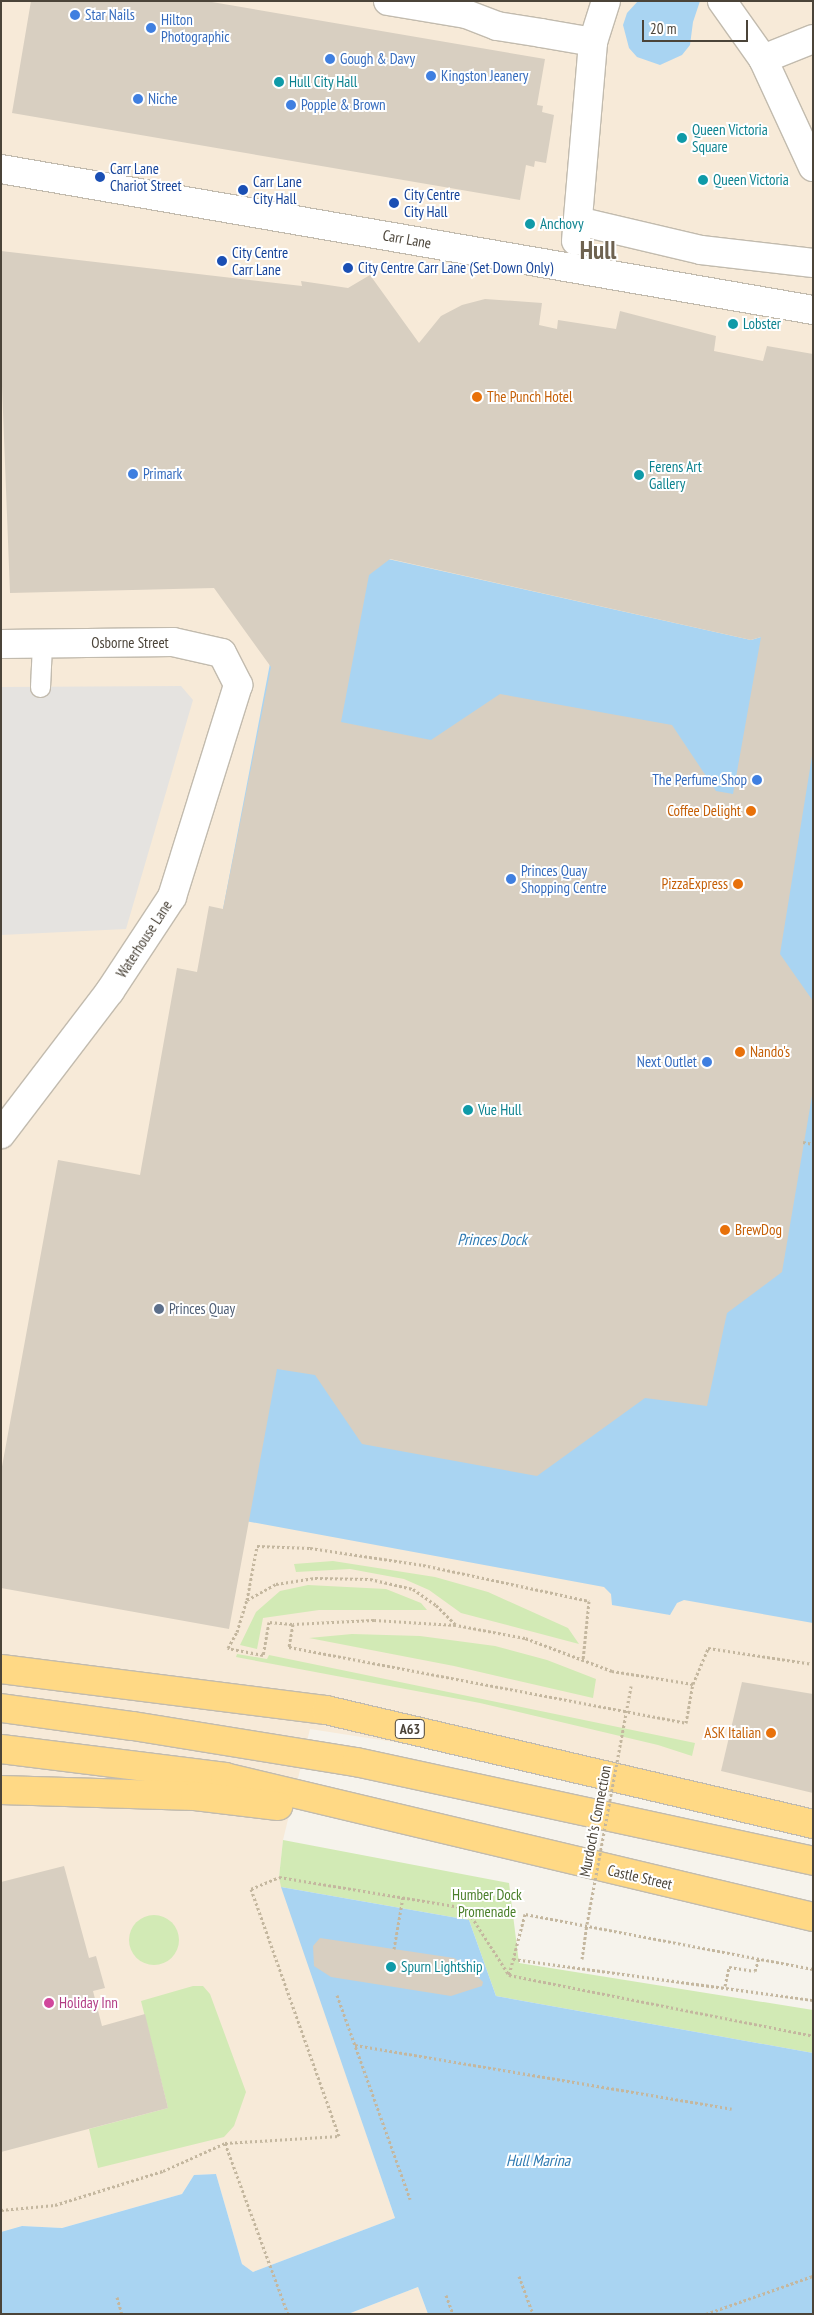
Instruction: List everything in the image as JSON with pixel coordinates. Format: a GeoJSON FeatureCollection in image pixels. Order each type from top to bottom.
{"type":"FeatureCollection","features":[{"type":"Feature","properties":{"kind":"highway","name":"A63"},"geometry":{"type":"LineString","coordinates":[[1,1669],[326,1710],[813,1824]]}},
{"type":"Feature","properties":{"kind":"highway"},"geometry":{"type":"LineString","coordinates":[[1,1708],[134,1726],[356,1762],[813,1861]]}},
{"type":"Feature","properties":{"kind":"highway"},"geometry":{"type":"LineString","coordinates":[[1,1750],[225,1777],[467,1837]]}},
{"type":"Feature","properties":{"kind":"highway"},"geometry":{"type":"LineString","coordinates":[[1,1790],[195,1796],[467,1837]]}},
{"type":"Feature","properties":{"kind":"highway","name":"Castle Street"},"geometry":{"type":"LineString","coordinates":[[467,1837],[813,1917]]}},
{"type":"Feature","properties":{"kind":"street"},"geometry":{"type":"LineString","coordinates":[[388,1],[467,8],[497,26],[593,42]]}},
{"type":"Feature","properties":{"kind":"street"},"geometry":{"type":"LineString","coordinates":[[606,1],[593,42],[577,231],[701,250],[813,263]]}},
{"type":"Feature","properties":{"kind":"street"},"geometry":{"type":"LineString","coordinates":[[722,1],[763,59],[813,167]]}},
{"type":"Feature","properties":{"kind":"street"},"geometry":{"type":"LineString","coordinates":[[763,59],[813,39]]}},
{"type":"Feature","properties":{"kind":"street","name":"Carr Lane"},"geometry":{"type":"LineString","coordinates":[[1,169],[813,310]]}},
{"type":"Feature","properties":{"kind":"street","name":"Osborne Street"},"geometry":{"type":"LineString","coordinates":[[1,644],[173,642],[222,653],[238,685]]}},
{"type":"Feature","properties":{"kind":"street","name":"Waterhouse Lane"},"geometry":{"type":"LineString","coordinates":[[1,1134],[110,991],[172,897],[238,685]]}},
{"type":"Feature","properties":{"kind":"lane"},"geometry":{"type":"LineString","coordinates":[[572,269],[577,231]]}},
{"type":"Feature","properties":{"kind":"lane"},"geometry":{"type":"LineString","coordinates":[[40,687],[42,644]]}},
{"type":"Feature","properties":{"kind":"path"},"geometry":{"type":"LineString","coordinates":[[803,1142],[813,1144]]}},
{"type":"Feature","properties":{"kind":"path"},"geometry":{"type":"LineString","coordinates":[[583,1660],[589,1601],[423,1565],[310,1548],[257,1546],[247,1600],[237,1632],[228,1648],[263,1655],[269,1622],[293,1624],[374,1620],[456,1625],[524,1638],[612,1671],[693,1684]]}},
{"type":"Feature","properties":{"kind":"path"},"geometry":{"type":"LineString","coordinates":[[247,1600],[276,1584],[315,1578],[370,1579],[413,1590],[436,1605],[456,1625]]}},
{"type":"Feature","properties":{"kind":"path"},"geometry":{"type":"LineString","coordinates":[[293,1624],[289,1647],[456,1677],[627,1714],[686,1723],[693,1684],[708,1648],[813,1664]]}},
{"type":"Feature","properties":{"kind":"path","name":"Murdoch's Connection"},"geometry":{"type":"LineString","coordinates":[[582,1959],[631,1686]]}},
{"type":"Feature","properties":{"kind":"path"},"geometry":{"type":"LineString","coordinates":[[1,2210],[55,2205],[163,2171],[225,2143],[339,2136],[251,1889],[279,1877],[466,1908],[508,1975],[813,2036]]}},
{"type":"Feature","properties":{"kind":"path"},"geometry":{"type":"LineString","coordinates":[[394,1949],[403,1897]]}},
{"type":"Feature","properties":{"kind":"path"},"geometry":{"type":"LineString","coordinates":[[508,1975],[525,1914],[587,1924],[813,1969]]}},
{"type":"Feature","properties":{"kind":"path"},"geometry":{"type":"LineString","coordinates":[[725,1986],[729,1967],[755,1972],[759,1958]]}},
{"type":"Feature","properties":{"kind":"path"},"geometry":{"type":"LineString","coordinates":[[513,1959],[725,1986],[813,2000]]}},
{"type":"Feature","properties":{"kind":"path"},"geometry":{"type":"LineString","coordinates":[[337,1995],[410,2199]]}},
{"type":"Feature","properties":{"kind":"path"},"geometry":{"type":"LineString","coordinates":[[355,2045],[732,2109]]}},
{"type":"Feature","properties":{"kind":"path"},"geometry":{"type":"LineString","coordinates":[[225,2143],[262,2248],[288,2314]]}},
{"type":"Feature","properties":{"kind":"path"},"geometry":{"type":"LineString","coordinates":[[519,2276],[533,2314]]}},
{"type":"Feature","properties":{"kind":"path"},"geometry":{"type":"LineString","coordinates":[[706,2314],[813,2276]]}},
{"type":"Feature","properties":{"kind":"path"},"geometry":{"type":"LineString","coordinates":[[446,2295],[453,2314]]}},
{"type":"Feature","properties":{"kind":"path"},"geometry":{"type":"LineString","coordinates":[[117,2297],[122,2314]]}},
{"type":"Feature","properties":{"kind":"shaded area"},"geometry":{"type":"Polygon","coordinates":[[[1,1],[813,1],[813,1818],[672,1785],[310,1729],[283,1840],[279,1877],[395,2218],[253,2272],[242,2264],[216,2174],[194,2175],[182,2194],[62,2228],[22,2226],[1,2232],[1,1]]]}},
{"type":"Feature","properties":{"kind":"shaded area"},"geometry":{"type":"Polygon","coordinates":[[[181,686],[193,700],[126,929],[1,935],[1,687],[181,686]]]}},
{"type":"Feature","properties":{"kind":"shaded area"},"geometry":{"type":"Polygon","coordinates":[[[418,2287],[428,2314],[348,2314],[418,2287]]]}},
{"type":"Feature","properties":{"kind":"green space"},"geometry":{"type":"Polygon","coordinates":[[[333,1561],[435,1577],[488,1592],[568,1628],[579,1644],[461,1613],[429,1590],[404,1579],[350,1569],[296,1572],[294,1564],[333,1561]]]}},
{"type":"Feature","properties":{"kind":"green space"},"geometry":{"type":"Polygon","coordinates":[[[308,1585],[386,1589],[421,1603],[427,1610],[319,1610],[263,1618],[257,1649],[240,1645],[256,1612],[280,1591],[308,1585]]]}},
{"type":"Feature","properties":{"kind":"green space"},"geometry":{"type":"Polygon","coordinates":[[[352,1634],[420,1636],[495,1646],[547,1660],[596,1679],[593,1698],[454,1666],[309,1638],[352,1634]]]}},
{"type":"Feature","properties":{"kind":"green space"},"geometry":{"type":"Polygon","coordinates":[[[237,1654],[267,1659],[269,1655],[695,1743],[692,1756],[658,1745],[480,1703],[236,1657],[237,1654]]]}},
{"type":"Feature","properties":{"kind":"green space","name":"Humber Dock Promenade"},"geometry":{"type":"Polygon","coordinates":[[[283,1840],[509,1883],[519,1963],[813,2010],[813,2053],[496,1996],[469,1920],[281,1887],[279,1877],[283,1840]]]}},
{"type":"Feature","properties":{"kind":"green space"},"geometry":{"type":"Polygon","coordinates":[[[154,1915],[172,1922],[179,1940],[172,1958],[154,1965],[136,1958],[129,1940],[136,1922],[154,1915]]]}},
{"type":"Feature","properties":{"kind":"green space"},"geometry":{"type":"Polygon","coordinates":[[[193,1986],[203,1986],[210,1994],[246,2092],[234,2126],[224,2137],[98,2168],[89,2129],[168,2108],[141,2001],[193,1986]]]}},
{"type":"Feature","properties":{"kind":"water"},"geometry":{"type":"Polygon","coordinates":[[[638,1],[700,1],[693,22],[690,45],[682,55],[660,65],[637,57],[629,48],[623,25],[627,13],[638,1]]]}},
{"type":"Feature","properties":{"kind":"water","name":"Princes Dock"},"geometry":{"type":"Polygon","coordinates":[[[813,412],[813,1623],[684,1600],[677,1603],[670,1615],[612,1605],[611,1594],[604,1587],[121,1498],[223,909],[294,538],[751,640],[761,637],[795,476],[813,412]]]}},
{"type":"Feature","properties":{"kind":"water","name":"Hull Marina"},"geometry":{"type":"Polygon","coordinates":[[[281,1887],[469,1920],[496,1996],[813,2053],[813,2314],[428,2314],[418,2287],[348,2314],[1,2314],[1,2232],[22,2226],[62,2228],[182,2194],[194,2175],[216,2174],[242,2264],[253,2272],[395,2218],[281,1887]]]}},
{"type":"Feature","properties":{"kind":"building","name":"Hull City Hall"},"geometry":{"type":"Polygon","coordinates":[[[31,1],[206,1],[545,59],[537,105],[543,106],[542,112],[554,115],[546,163],[535,161],[534,167],[526,165],[520,200],[12,113],[31,1]]]}},
{"type":"Feature","properties":{"kind":"building","name":"Princes Quay Shopping Centre"},"geometry":{"type":"Polygon","coordinates":[[[1,251],[302,286],[301,281],[348,288],[370,275],[419,343],[441,316],[462,305],[485,299],[542,303],[539,325],[557,329],[558,320],[616,329],[620,311],[716,336],[714,351],[763,361],[767,346],[813,354],[813,750],[780,954],[813,1001],[813,1090],[782,1272],[727,1313],[707,1406],[645,1398],[537,1476],[362,1444],[315,1375],[277,1369],[229,1629],[1,1588],[1,1472],[58,1160],[140,1175],[177,968],[197,972],[209,906],[223,909],[271,667],[214,588],[10,593],[1,360],[1,251]],[[390,559],[369,575],[341,722],[431,740],[500,694],[672,725],[716,791],[733,794],[761,637],[751,640],[390,559]]]}},
{"type":"Feature","properties":{"kind":"building","name":"ASK Italian"},"geometry":{"type":"Polygon","coordinates":[[[742,1682],[813,1694],[813,1793],[721,1771],[742,1682]]]}},
{"type":"Feature","properties":{"kind":"building","name":"Holiday Inn"},"geometry":{"type":"Polygon","coordinates":[[[64,1866],[89,1958],[96,1956],[105,1988],[93,1991],[102,2026],[145,2014],[168,2108],[1,2152],[1,1882],[64,1866]]]}},
{"type":"Feature","properties":{"kind":"building","name":"Spurn Lightship"},"geometry":{"type":"Polygon","coordinates":[[[320,1938],[454,1958],[469,1968],[483,1982],[482,1986],[451,1996],[331,1977],[314,1966],[313,1946],[320,1938]]]}},
{"type":"Feature","properties":{"kind":"place","name":"Star Nails"},"geometry":{"type":"Point","coordinates":[75,15]}},
{"type":"Feature","properties":{"kind":"place","name":"Hilton Photographic"},"geometry":{"type":"Point","coordinates":[151,28]}},
{"type":"Feature","properties":{"kind":"place","name":"Gough & Davy"},"geometry":{"type":"Point","coordinates":[330,59]}},
{"type":"Feature","properties":{"kind":"place","name":"Kingston Jeanery"},"geometry":{"type":"Point","coordinates":[431,76]}},
{"type":"Feature","properties":{"kind":"place","name":"Hull City Hall"},"geometry":{"type":"Point","coordinates":[279,82]}},
{"type":"Feature","properties":{"kind":"place","name":"Niche"},"geometry":{"type":"Point","coordinates":[138,99]}},
{"type":"Feature","properties":{"kind":"place","name":"Popple & Brown"},"geometry":{"type":"Point","coordinates":[291,105]}},
{"type":"Feature","properties":{"kind":"place","name":"Queen Victoria Square"},"geometry":{"type":"Point","coordinates":[682,138]}},
{"type":"Feature","properties":{"kind":"place","name":"Carr Lane Chariot Street"},"geometry":{"type":"Point","coordinates":[100,177]}},
{"type":"Feature","properties":{"kind":"place","name":"Queen Victoria"},"geometry":{"type":"Point","coordinates":[703,180]}},
{"type":"Feature","properties":{"kind":"place","name":"Carr Lane City Hall"},"geometry":{"type":"Point","coordinates":[243,190]}},
{"type":"Feature","properties":{"kind":"place","name":"City Centre City Hall"},"geometry":{"type":"Point","coordinates":[394,203]}},
{"type":"Feature","properties":{"kind":"place","name":"Anchovy"},"geometry":{"type":"Point","coordinates":[530,224]}},
{"type":"Feature","properties":{"kind":"place","name":"City Centre Carr Lane"},"geometry":{"type":"Point","coordinates":[222,261]}},
{"type":"Feature","properties":{"kind":"place","name":"City Centre Carr Lane (Set Down Only)"},"geometry":{"type":"Point","coordinates":[348,268]}},
{"type":"Feature","properties":{"kind":"place","name":"Lobster"},"geometry":{"type":"Point","coordinates":[733,324]}},
{"type":"Feature","properties":{"kind":"place","name":"The Punch Hotel"},"geometry":{"type":"Point","coordinates":[477,397]}},
{"type":"Feature","properties":{"kind":"place","name":"Primark"},"geometry":{"type":"Point","coordinates":[133,474]}},
{"type":"Feature","properties":{"kind":"place","name":"Ferens Art Gallery"},"geometry":{"type":"Point","coordinates":[639,475]}},
{"type":"Feature","properties":{"kind":"place","name":"The Perfume Shop"},"geometry":{"type":"Point","coordinates":[757,780]}},
{"type":"Feature","properties":{"kind":"place","name":"Coffee Delight"},"geometry":{"type":"Point","coordinates":[751,811]}},
{"type":"Feature","properties":{"kind":"place","name":"Princes Quay Shopping Centre"},"geometry":{"type":"Point","coordinates":[511,879]}},
{"type":"Feature","properties":{"kind":"place","name":"PizzaExpress"},"geometry":{"type":"Point","coordinates":[738,884]}},
{"type":"Feature","properties":{"kind":"place","name":"Nando's"},"geometry":{"type":"Point","coordinates":[740,1052]}},
{"type":"Feature","properties":{"kind":"place","name":"Next Outlet"},"geometry":{"type":"Point","coordinates":[707,1062]}},
{"type":"Feature","properties":{"kind":"place","name":"Vue Hull"},"geometry":{"type":"Point","coordinates":[468,1110]}},
{"type":"Feature","properties":{"kind":"place","name":"BrewDog"},"geometry":{"type":"Point","coordinates":[725,1230]}},
{"type":"Feature","properties":{"kind":"place","name":"Princes Quay"},"geometry":{"type":"Point","coordinates":[159,1309]}},
{"type":"Feature","properties":{"kind":"place","name":"ASK Italian"},"geometry":{"type":"Point","coordinates":[771,1733]}},
{"type":"Feature","properties":{"kind":"place","name":"Spurn Lightship"},"geometry":{"type":"Point","coordinates":[391,1967]}},
{"type":"Feature","properties":{"kind":"place","name":"Holiday Inn"},"geometry":{"type":"Point","coordinates":[49,2003]}},
{"type":"Feature","properties":{"kind":"district","name":"Hull"},"geometry":{"type":"Point","coordinates":[598,250]}}]}
